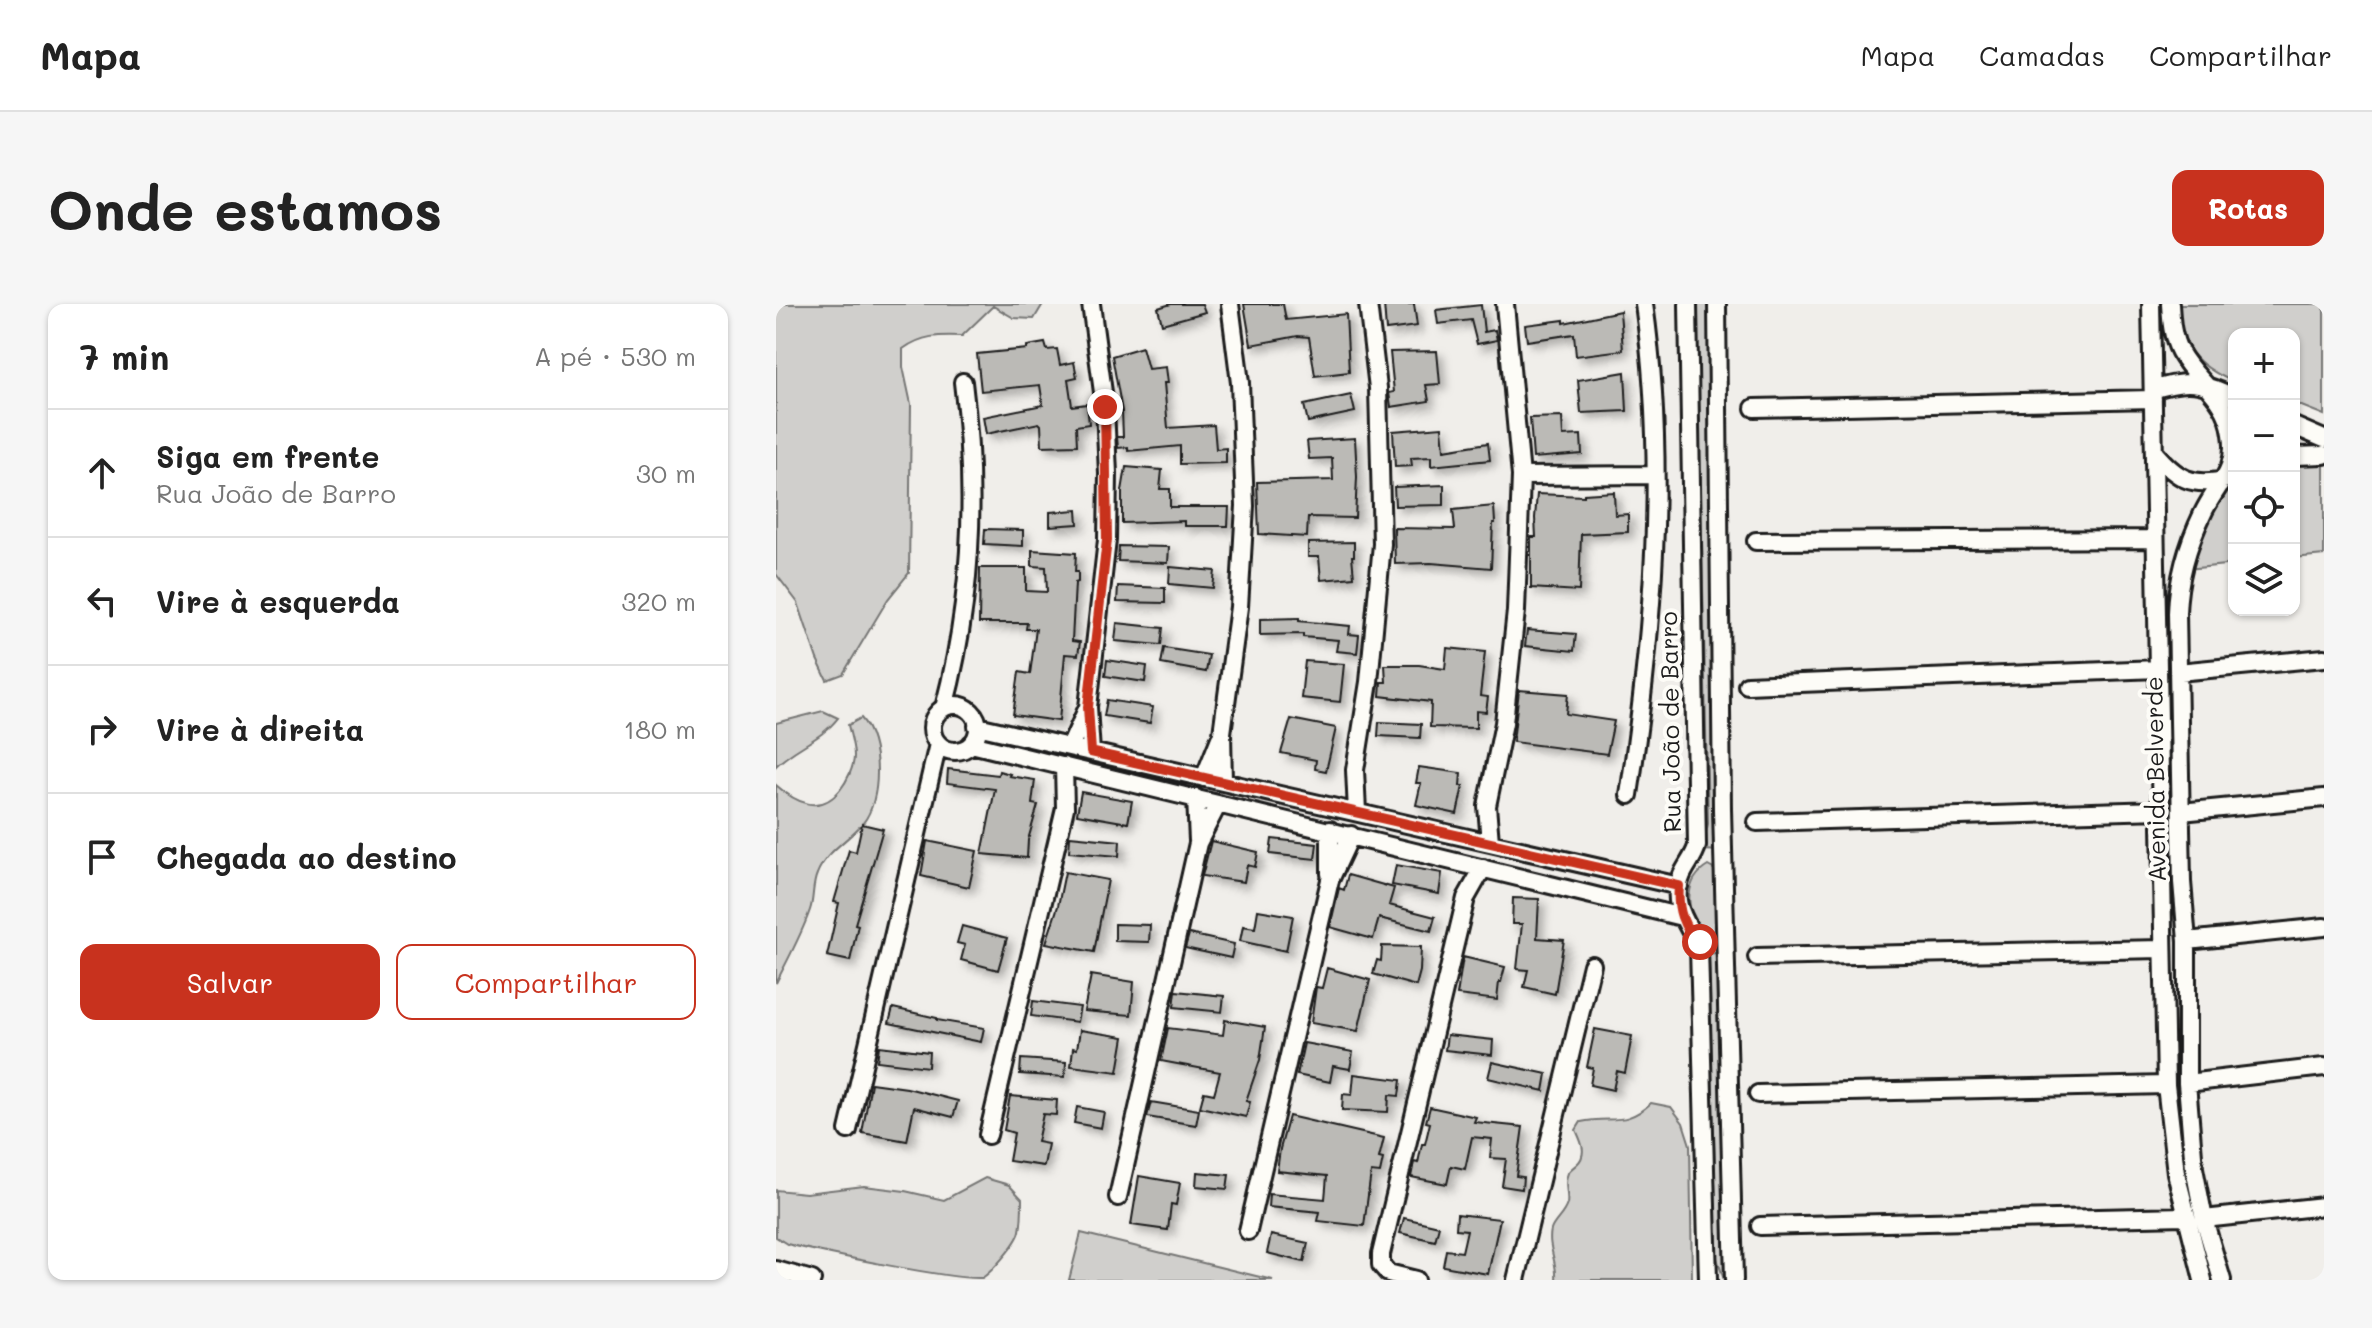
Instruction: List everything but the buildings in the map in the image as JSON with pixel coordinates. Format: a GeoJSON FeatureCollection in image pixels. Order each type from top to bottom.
{"type":"FeatureCollection","features":[{"type":"Feature","properties":{"kind":"street"},"geometry":{"type":"LineString","coordinates":[[1091,304],[1105,407],[1107,540],[1088,707],[1091,752]]}},
{"type":"Feature","properties":{"kind":"street"},"geometry":{"type":"LineString","coordinates":[[1223,782],[1222,733],[1239,607],[1245,506],[1240,383],[1230,304]]}},
{"type":"Feature","properties":{"kind":"street"},"geometry":{"type":"LineString","coordinates":[[1357,812],[1355,770],[1369,682],[1382,544],[1378,388],[1368,304]]}},
{"type":"Feature","properties":{"kind":"street"},"geometry":{"type":"LineString","coordinates":[[1490,842],[1487,806],[1504,723],[1516,611],[1521,476],[1505,304]]}},
{"type":"Feature","properties":{"kind":"street"},"geometry":{"type":"LineString","coordinates":[[1629,795],[1650,625],[1655,475],[1644,304]]}},
{"type":"Feature","properties":{"kind":"street","name":"Rua João de Barro"},"geometry":{"type":"LineString","coordinates":[[1679,886],[1697,846],[1688,304]]}},
{"type":"Feature","properties":{"kind":"street","name":"Rua João de Barro"},"geometry":{"type":"LineString","coordinates":[[1717,304],[1723,861],[1734,1280]]}},
{"type":"Feature","properties":{"kind":"street","name":"Avenida Belverde"},"geometry":{"type":"LineString","coordinates":[[2151,304],[2166,1085],[2174,1163],[2203,1280]]}},
{"type":"Feature","properties":{"kind":"street","name":"Avenida Belverde"},"geometry":{"type":"LineString","coordinates":[[2170,304],[2172,329],[2181,352],[2204,383],[2220,398],[2232,434],[2231,472]]}},
{"type":"Feature","properties":{"kind":"street"},"geometry":{"type":"LineString","coordinates":[[1754,408],[2153,394],[2183,381],[2204,383],[2228,394]]}},
{"type":"Feature","properties":{"kind":"street"},"geometry":{"type":"LineString","coordinates":[[951,707],[966,598],[971,529],[970,436],[963,382]]}},
{"type":"Feature","properties":{"kind":"street"},"geometry":{"type":"LineString","coordinates":[[2300,429],[2324,439]]}},
{"type":"Feature","properties":{"kind":"street"},"geometry":{"type":"LineString","coordinates":[[2154,452],[2169,470],[2187,481],[2228,478]]}},
{"type":"Feature","properties":{"kind":"street"},"geometry":{"type":"LineString","coordinates":[[2300,456],[2324,455]]}},
{"type":"Feature","properties":{"kind":"street"},"geometry":{"type":"LineString","coordinates":[[1521,476],[1655,475]]}},
{"type":"Feature","properties":{"kind":"street","name":"Avenida Belverde"},"geometry":{"type":"LineString","coordinates":[[2222,1280],[2204,1219],[2191,1147],[2177,593],[2185,555],[2204,511],[2228,481]]}},
{"type":"Feature","properties":{"kind":"street"},"geometry":{"type":"LineString","coordinates":[[1756,541],[2155,539]]}},
{"type":"Feature","properties":{"kind":"street"},"geometry":{"type":"LineString","coordinates":[[2156,586],[2164,603],[2177,613]]}},
{"type":"Feature","properties":{"kind":"street"},"geometry":{"type":"LineString","coordinates":[[2157,630],[2160,626],[2170,625],[2177,645]]}},
{"type":"Feature","properties":{"kind":"street"},"geometry":{"type":"LineString","coordinates":[[2178,672],[2324,658]]}},
{"type":"Feature","properties":{"kind":"street"},"geometry":{"type":"LineString","coordinates":[[1747,685],[2158,669]]}},
{"type":"Feature","properties":{"kind":"street"},"geometry":{"type":"LineString","coordinates":[[951,707],[971,712],[977,726],[971,744],[962,750],[944,747],[932,727],[935,716],[951,707]]}},
{"type":"Feature","properties":{"kind":"street"},"geometry":{"type":"LineString","coordinates":[[1070,747],[1088,707]]}},
{"type":"Feature","properties":{"kind":"street"},"geometry":{"type":"LineString","coordinates":[[977,726],[1679,886],[1682,917],[1699,948],[1709,1278]]}},
{"type":"Feature","properties":{"kind":"street"},"geometry":{"type":"LineString","coordinates":[[1204,778],[1222,733]]}},
{"type":"Feature","properties":{"kind":"street"},"geometry":{"type":"LineString","coordinates":[[971,744],[1682,917]]}},
{"type":"Feature","properties":{"kind":"street"},"geometry":{"type":"LineString","coordinates":[[848,1130],[928,784],[944,747]]}},
{"type":"Feature","properties":{"kind":"street"},"geometry":{"type":"LineString","coordinates":[[988,1135],[1065,808],[1064,766]]}},
{"type":"Feature","properties":{"kind":"street"},"geometry":{"type":"LineString","coordinates":[[1337,807],[1355,770]]}},
{"type":"Feature","properties":{"kind":"street"},"geometry":{"type":"LineString","coordinates":[[1065,808],[1088,771]]}},
{"type":"Feature","properties":{"kind":"street"},"geometry":{"type":"LineString","coordinates":[[1274,817],[1278,794]]}},
{"type":"Feature","properties":{"kind":"street"},"geometry":{"type":"LineString","coordinates":[[1196,798],[1198,843]]}},
{"type":"Feature","properties":{"kind":"street"},"geometry":{"type":"LineString","coordinates":[[2181,812],[2324,798]]}},
{"type":"Feature","properties":{"kind":"street"},"geometry":{"type":"LineString","coordinates":[[1118,1197],[1198,843],[1218,804]]}},
{"type":"Feature","properties":{"kind":"street"},"geometry":{"type":"LineString","coordinates":[[1468,837],[1487,806]]}},
{"type":"Feature","properties":{"kind":"street"},"geometry":{"type":"LineString","coordinates":[[1757,822],[2161,810]]}},
{"type":"Feature","properties":{"kind":"street"},"geometry":{"type":"LineString","coordinates":[[1330,830],[1330,880]]}},
{"type":"Feature","properties":{"kind":"street"},"geometry":{"type":"LineString","coordinates":[[1248,1231],[1330,880],[1351,835]]}},
{"type":"Feature","properties":{"kind":"street"},"geometry":{"type":"LineString","coordinates":[[2162,852],[2170,871],[2182,882]]}},
{"type":"Feature","properties":{"kind":"street"},"geometry":{"type":"LineString","coordinates":[[1691,861],[1709,855],[1723,861]]}},
{"type":"Feature","properties":{"kind":"street"},"geometry":{"type":"LineString","coordinates":[[1545,884],[1551,857]]}},
{"type":"Feature","properties":{"kind":"street"},"geometry":{"type":"LineString","coordinates":[[1463,863],[1466,898]]}},
{"type":"Feature","properties":{"kind":"street"},"geometry":{"type":"LineString","coordinates":[[1416,1280],[1388,1273],[1381,1265],[1381,1254],[1466,898],[1483,868]]}},
{"type":"Feature","properties":{"kind":"street"},"geometry":{"type":"LineString","coordinates":[[1599,897],[1604,869]]}},
{"type":"Feature","properties":{"kind":"street"},"geometry":{"type":"LineString","coordinates":[[2163,898],[2173,896],[2178,899],[2185,918]]}},
{"type":"Feature","properties":{"kind":"street"},"geometry":{"type":"LineString","coordinates":[[2187,941],[2324,927]]}},
{"type":"Feature","properties":{"kind":"street"},"geometry":{"type":"LineString","coordinates":[[1696,940],[1710,944],[1725,938]]}},
{"type":"Feature","properties":{"kind":"street"},"geometry":{"type":"LineString","coordinates":[[1757,957],[2163,949]]}},
{"type":"Feature","properties":{"kind":"street"},"geometry":{"type":"LineString","coordinates":[[1516,1280],[1592,965]]}},
{"type":"Feature","properties":{"kind":"street"},"geometry":{"type":"LineString","coordinates":[[2187,1083],[2324,1067]]}},
{"type":"Feature","properties":{"kind":"street"},"geometry":{"type":"LineString","coordinates":[[1758,1094],[2166,1085]]}},
{"type":"Feature","properties":{"kind":"street"},"geometry":{"type":"LineString","coordinates":[[2168,1121],[2177,1136],[2191,1147]]}},
{"type":"Feature","properties":{"kind":"street"},"geometry":{"type":"LineString","coordinates":[[2174,1163],[2182,1160],[2188,1164],[2198,1189]]}},
{"type":"Feature","properties":{"kind":"street"},"geometry":{"type":"LineString","coordinates":[[2204,1219],[2324,1206]]}},
{"type":"Feature","properties":{"kind":"street"},"geometry":{"type":"LineString","coordinates":[[1760,1226],[2185,1216]]}},
{"type":"Feature","properties":{"kind":"street"},"geometry":{"type":"LineString","coordinates":[[776,1270],[812,1280]]}},
{"type":"Feature","properties":{"kind":"shaded area"},"geometry":{"type":"Polygon","coordinates":[[[776,304],[1043,304],[1034,319],[1014,318],[993,306],[962,336],[931,337],[903,349],[903,367],[911,404],[909,573],[888,599],[843,674],[827,680],[798,603],[776,574],[776,304]]]}},
{"type":"Feature","properties":{"kind":"shaded area"},"geometry":{"type":"Polygon","coordinates":[[[1697,304],[1712,304],[1722,851],[1702,850],[1708,824],[1697,304]]]}},
{"type":"Feature","properties":{"kind":"shaded area"},"geometry":{"type":"Polygon","coordinates":[[[2178,304],[2324,304],[2324,415],[2300,405],[2300,328],[2228,328],[2228,379],[2209,369],[2192,353],[2178,304]]]}},
{"type":"Feature","properties":{"kind":"shaded area"},"geometry":{"type":"Polygon","coordinates":[[[2324,455],[2324,555],[2300,557],[2300,461],[2324,455]]]}},
{"type":"Feature","properties":{"kind":"shaded area"},"geometry":{"type":"Polygon","coordinates":[[[2228,488],[2228,565],[2187,569],[2222,490],[2228,488]]]}},
{"type":"Feature","properties":{"kind":"shaded area"},"geometry":{"type":"Polygon","coordinates":[[[823,711],[838,718],[824,732],[776,766],[776,723],[823,711]]]}},
{"type":"Feature","properties":{"kind":"shaded area"},"geometry":{"type":"Polygon","coordinates":[[[861,718],[868,728],[876,755],[874,800],[863,823],[821,866],[815,878],[806,920],[776,983],[776,785],[808,804],[832,798],[840,790],[853,765],[854,752],[848,725],[861,718]]]}},
{"type":"Feature","properties":{"kind":"shaded area"},"geometry":{"type":"Polygon","coordinates":[[[1708,866],[1715,870],[1716,876],[1718,932],[1712,937],[1698,930],[1690,904],[1691,887],[1700,872],[1708,866]]]}},
{"type":"Feature","properties":{"kind":"shaded area"},"geometry":{"type":"Polygon","coordinates":[[[1721,952],[1730,1280],[1724,1280],[1717,1258],[1709,954],[1721,952]]]}},
{"type":"Feature","properties":{"kind":"shaded area"},"geometry":{"type":"Polygon","coordinates":[[[1651,1103],[1671,1107],[1683,1123],[1690,1145],[1692,1280],[1556,1280],[1550,1236],[1552,1227],[1567,1204],[1568,1172],[1582,1156],[1576,1130],[1581,1122],[1633,1116],[1651,1103]]]}},
{"type":"Feature","properties":{"kind":"shaded area"},"geometry":{"type":"Polygon","coordinates":[[[985,1178],[1009,1185],[1022,1199],[1022,1211],[1020,1231],[1015,1242],[982,1278],[944,1275],[857,1259],[787,1244],[776,1237],[776,1190],[806,1193],[864,1186],[944,1200],[985,1178]]]}},
{"type":"Feature","properties":{"kind":"shaded area"},"geometry":{"type":"Polygon","coordinates":[[[1081,1233],[1256,1276],[1273,1280],[1069,1280],[1081,1233]]]}},
{"type":"Feature","properties":{"kind":"route"},"geometry":{"type":"LineString","coordinates":[[1105,407],[1107,540],[1088,707],[1091,752],[1679,886],[1682,917],[1688,931],[1700,942]]}}]}
